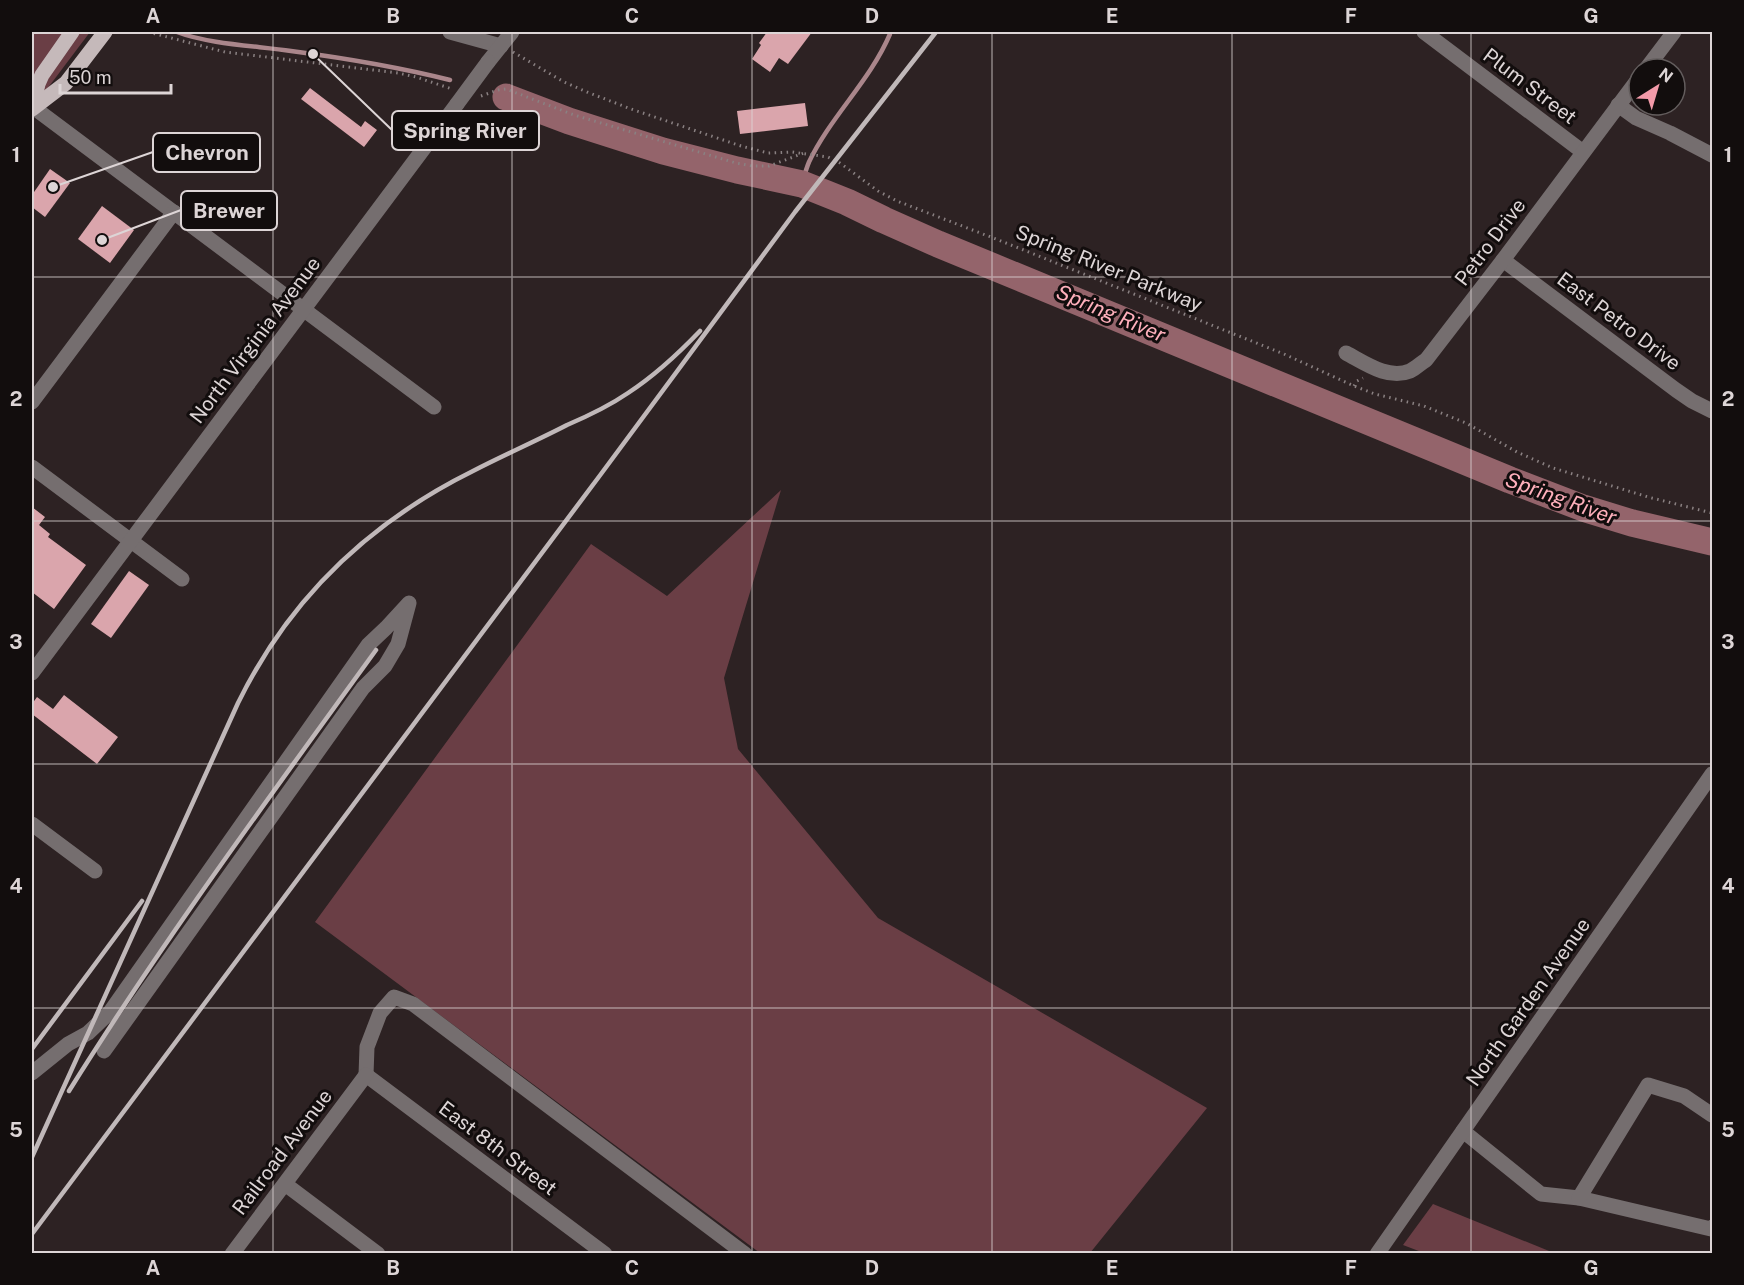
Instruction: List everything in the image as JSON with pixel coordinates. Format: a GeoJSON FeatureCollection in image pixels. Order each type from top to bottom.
{"type":"FeatureCollection","features":[{"type":"Feature","properties":{"kind":"main road"},"geometry":{"type":"LineString","coordinates":[[32,108],[42,75],[72,32]]}},
{"type":"Feature","properties":{"kind":"main road"},"geometry":{"type":"LineString","coordinates":[[32,108],[66,83],[105,32]]}},
{"type":"Feature","properties":{"kind":"street"},"geometry":{"type":"LineString","coordinates":[[450,32],[501,46]]}},
{"type":"Feature","properties":{"kind":"street","name":"North Virginia Avenue"},"geometry":{"type":"LineString","coordinates":[[32,673],[512,32]]}},
{"type":"Feature","properties":{"kind":"street","name":"Plum Street"},"geometry":{"type":"LineString","coordinates":[[1424,32],[1583,152]]}},
{"type":"Feature","properties":{"kind":"street"},"geometry":{"type":"LineString","coordinates":[[1655,57],[1674,32]]}},
{"type":"Feature","properties":{"kind":"street","name":"Petro Drive"},"geometry":{"type":"LineString","coordinates":[[1347,353],[1384,371],[1401,373],[1417,367],[1436,348],[1627,93]]}},
{"type":"Feature","properties":{"kind":"street"},"geometry":{"type":"LineString","coordinates":[[1618,105],[1636,118],[1713,155]]}},
{"type":"Feature","properties":{"kind":"street"},"geometry":{"type":"LineString","coordinates":[[32,108],[434,407]]}},
{"type":"Feature","properties":{"kind":"street"},"geometry":{"type":"LineString","coordinates":[[32,402],[174,212]]}},
{"type":"Feature","properties":{"kind":"street","name":"East Petro Drive"},"geometry":{"type":"LineString","coordinates":[[1503,260],[1676,390],[1713,411]]}},
{"type":"Feature","properties":{"kind":"street"},"geometry":{"type":"LineString","coordinates":[[32,467],[182,579]]}},
{"type":"Feature","properties":{"kind":"street"},"geometry":{"type":"LineString","coordinates":[[32,1073],[68,1044],[88,1033],[110,1012],[368,645],[409,603],[398,644],[385,666],[363,688],[104,1051]]}},
{"type":"Feature","properties":{"kind":"street","name":"North Garden Avenue"},"geometry":{"type":"LineString","coordinates":[[1377,1254],[1713,774]]}},
{"type":"Feature","properties":{"kind":"street"},"geometry":{"type":"LineString","coordinates":[[32,824],[94,871]]}},
{"type":"Feature","properties":{"kind":"street"},"geometry":{"type":"LineString","coordinates":[[366,1076],[367,1047],[380,1013],[394,997],[413,1004],[745,1254]]}},
{"type":"Feature","properties":{"kind":"street","name":"Railroad Avenue"},"geometry":{"type":"LineString","coordinates":[[232,1254],[366,1076]]}},
{"type":"Feature","properties":{"kind":"street","name":"East 8th Street"},"geometry":{"type":"LineString","coordinates":[[366,1076],[605,1254]]}},
{"type":"Feature","properties":{"kind":"street"},"geometry":{"type":"LineString","coordinates":[[1579,1198],[1648,1086],[1684,1096],[1713,1115]]}},
{"type":"Feature","properties":{"kind":"street"},"geometry":{"type":"LineString","coordinates":[[1463,1131],[1541,1194],[1579,1198],[1711,1229],[1713,1227]]}},
{"type":"Feature","properties":{"kind":"street"},"geometry":{"type":"LineString","coordinates":[[285,1184],[378,1254]]}},
{"type":"Feature","properties":{"kind":"path"},"geometry":{"type":"LineString","coordinates":[[32,35],[38,32]]}},
{"type":"Feature","properties":{"kind":"path","name":"Spring River Parkway"},"geometry":{"type":"LineString","coordinates":[[501,46],[564,82],[631,109],[759,152],[823,155],[840,163],[897,201],[1262,345],[1354,386],[1375,394],[1424,406],[1466,423],[1517,452],[1542,463],[1648,497],[1713,513]]}},
{"type":"Feature","properties":{"kind":"shaded area"},"geometry":{"type":"Polygon","coordinates":[[[32,32],[90,32],[32,109],[32,32]]]}},
{"type":"Feature","properties":{"kind":"shaded area"},"geometry":{"type":"Polygon","coordinates":[[[781,490],[724,678],[738,749],[878,918],[1207,1108],[1090,1253],[760,1253],[315,922],[591,544],[667,596],[781,490]]]}},
{"type":"Feature","properties":{"kind":"shaded area"},"geometry":{"type":"Polygon","coordinates":[[[1433,1204],[1554,1253],[1424,1253],[1403,1245],[1433,1204]]]}},
{"type":"Feature","properties":{"kind":"building"},"geometry":{"type":"Polygon","coordinates":[[[767,32],[812,32],[788,64],[779,58],[770,72],[752,59],[767,32]]]}},
{"type":"Feature","properties":{"kind":"building"},"geometry":{"type":"Polygon","coordinates":[[[310,88],[361,127],[365,121],[377,130],[364,147],[301,99],[310,88]]]}},
{"type":"Feature","properties":{"kind":"building"},"geometry":{"type":"Polygon","coordinates":[[[805,103],[808,126],[740,134],[737,111],[805,103]]]}},
{"type":"Feature","properties":{"kind":"building"},"geometry":{"type":"Polygon","coordinates":[[[50,169],[70,183],[45,217],[32,207],[32,195],[50,169]]]}},
{"type":"Feature","properties":{"kind":"building"},"geometry":{"type":"Polygon","coordinates":[[[102,206],[134,230],[110,263],[78,239],[102,206]]]}},
{"type":"Feature","properties":{"kind":"building"},"geometry":{"type":"Polygon","coordinates":[[[32,507],[45,517],[39,525],[50,534],[48,537],[86,565],[54,609],[32,592],[32,507]]]}},
{"type":"Feature","properties":{"kind":"building"},"geometry":{"type":"Polygon","coordinates":[[[129,571],[149,585],[111,638],[91,624],[129,571]]]}},
{"type":"Feature","properties":{"kind":"building"},"geometry":{"type":"Polygon","coordinates":[[[64,695],[118,737],[97,764],[32,714],[32,704],[37,697],[53,709],[64,695]]]}},
{"type":"Feature","properties":{"kind":"waterway","name":"Spring River"},"geometry":{"type":"LineString","coordinates":[[177,32],[218,42],[371,63],[450,80]]}},
{"type":"Feature","properties":{"kind":"waterway"},"geometry":{"type":"LineString","coordinates":[[802,184],[809,162],[818,145],[872,67],[890,34]]}},
{"type":"Feature","properties":{"kind":"waterway","name":"Spring River"},"geometry":{"type":"LineString","coordinates":[[506,97],[569,121],[663,151],[802,184],[938,244],[1510,480],[1583,508],[1632,523],[1712,542]]}},
{"type":"Feature","properties":{"kind":"railway"},"geometry":{"type":"LineString","coordinates":[[32,1234],[795,212],[936,32]]}},
{"type":"Feature","properties":{"kind":"railway"},"geometry":{"type":"LineString","coordinates":[[32,1157],[238,703],[282,630],[308,597],[367,539],[400,514],[435,491],[473,471],[621,398],[656,372],[700,331]]}},
{"type":"Feature","properties":{"kind":"railway"},"geometry":{"type":"LineString","coordinates":[[69,1091],[180,923],[376,650]]}},
{"type":"Feature","properties":{"kind":"railway"},"geometry":{"type":"LineString","coordinates":[[32,1049],[142,901]]}},
{"type":"Feature","properties":{"kind":"place","name":"Spring River"},"geometry":{"type":"Point","coordinates":[313,54]}},
{"type":"Feature","properties":{"kind":"place","name":"Chevron"},"geometry":{"type":"Point","coordinates":[53,187]}},
{"type":"Feature","properties":{"kind":"place","name":"Brewer"},"geometry":{"type":"Point","coordinates":[102,240]}}]}
